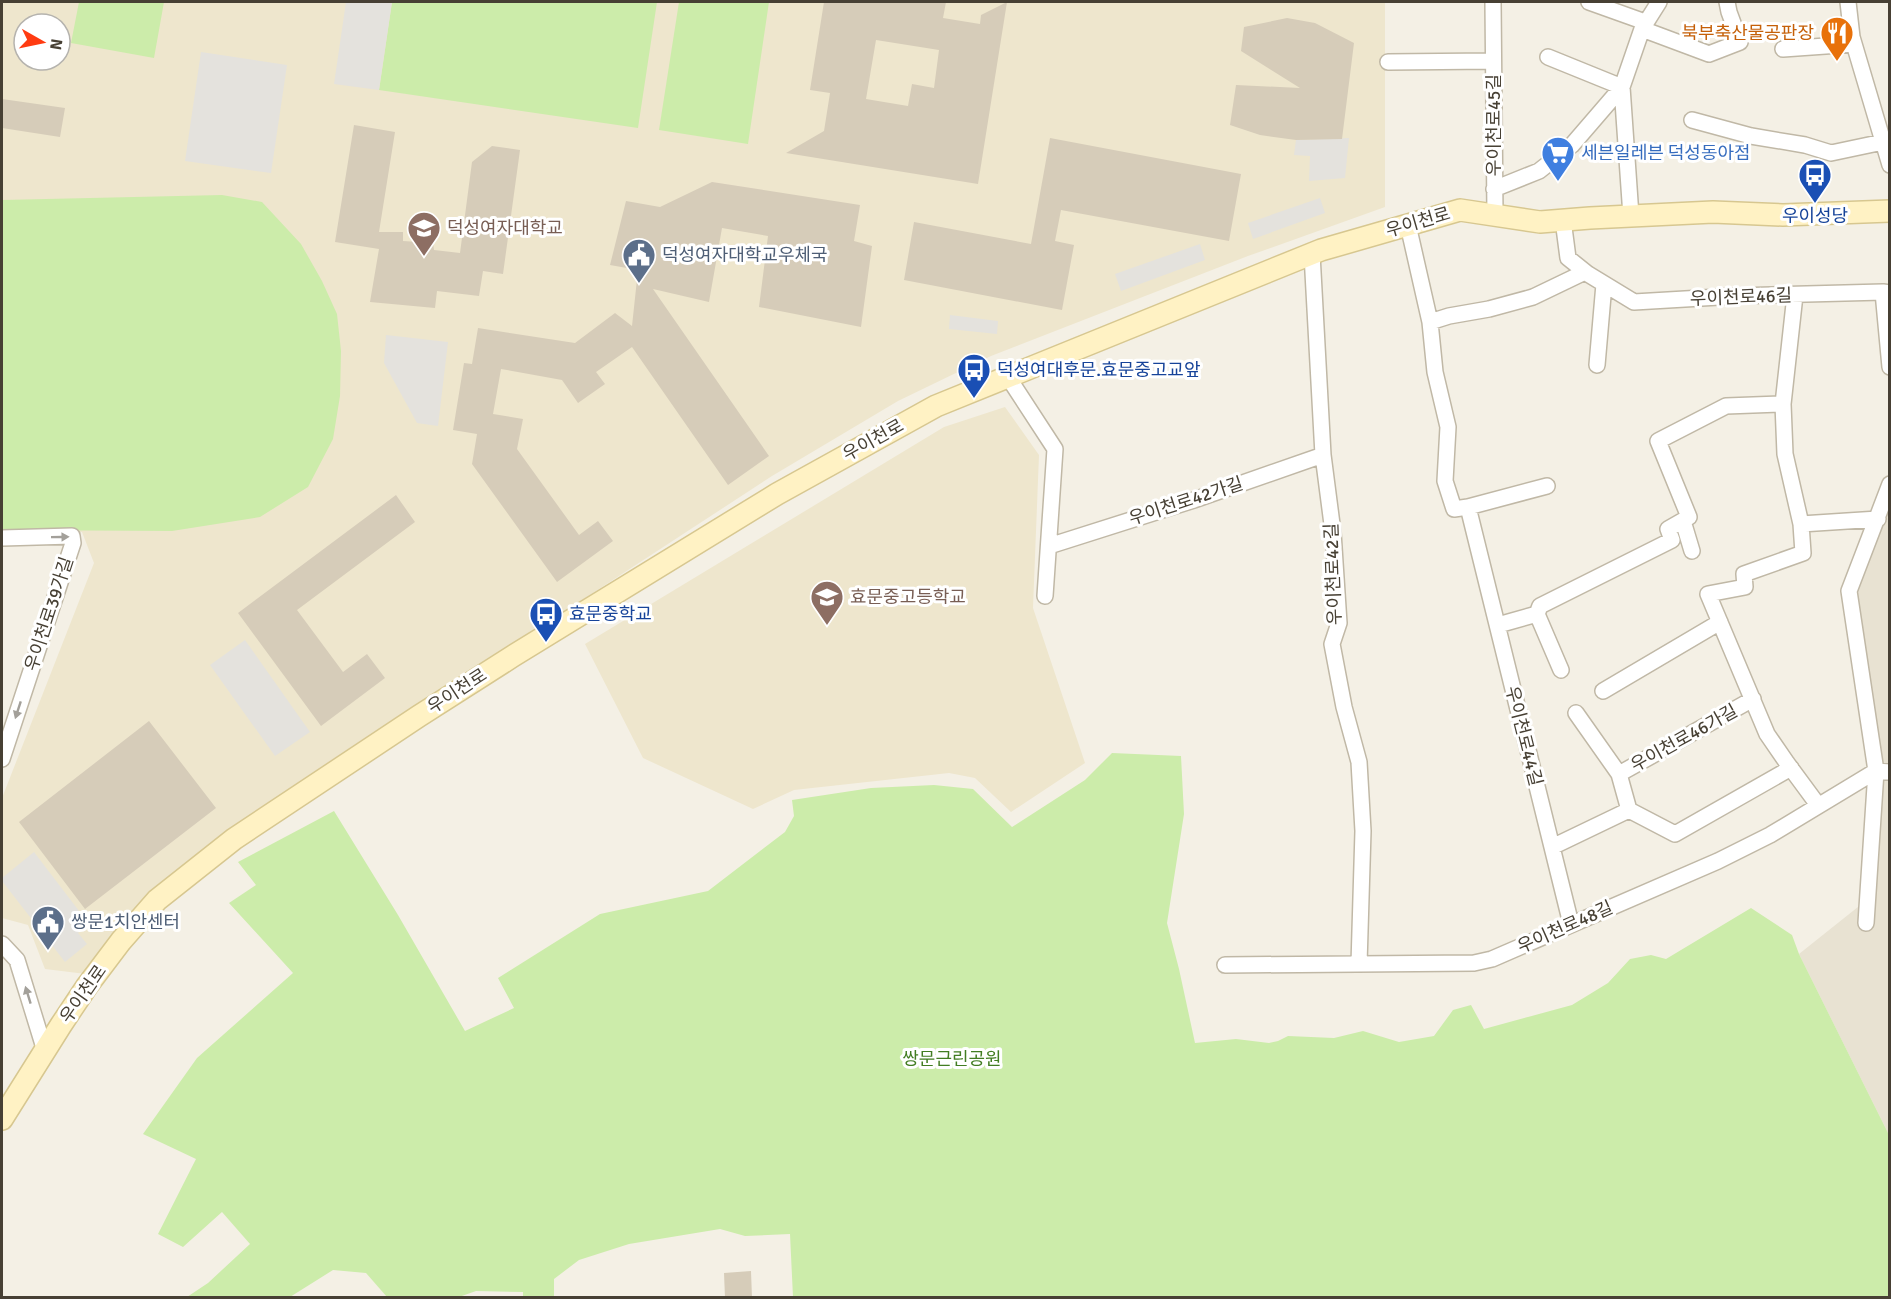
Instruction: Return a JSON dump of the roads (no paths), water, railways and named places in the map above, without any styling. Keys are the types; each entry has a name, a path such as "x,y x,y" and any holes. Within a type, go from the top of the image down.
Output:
{"street":[{"name":"우이천로45길","path":"1493,2 1495,215"},
{"path":"1589,2 1709,54 1740,42 1727,2"},
{"path":"1631,216 1622,87 1643,26 1659,2"},
{"path":"1848,2 1854,44 1890,165"},
{"path":"1783,49 1854,44"},
{"path":"1548,57 1622,87"},
{"name":"우이천로45길","path":"1388,62 1493,61"},
{"name":"우이천로45길","path":"1494,189 1539,171 1572,145 1622,87"},
{"path":"1692,120 1750,136 1831,153 1883,142"},
{"name":"우이천로","path":"2,1119 87,986 121,941 157,900 234,839 437,704 767,500 936,405 1312,254 1460,210 1540,222 1713,212 1783,215 1890,211"},
{"name":"우이천로46길","path":"1563,220 1568,258 1585,272 1634,302 1795,294 1886,293"},
{"path":"1408,225 1430,322 1435,372 1448,428 1445,481 1454,509 1547,486"},
{"name":"우이천로42길","path":"1312,254 1323,455 1333,532 1339,623 1332,644 1344,707 1359,762 1363,831 1359,964"},
{"path":"1430,322 1533,297 1585,272"},
{"path":"1597,365 1605,284"},
{"path":"1886,293 1890,367"},
{"name":"우이천로46가길","path":"1795,294 1782,404 1785,454 1801,524 1803,553 1744,574 1745,586 1708,594 1767,734 1818,806"},
{"path":"1008,377 1055,449 1045,596"},
{"path":"1561,670 1537,614 1540,606 1672,540 1668,529 1689,518 1658,441 1726,406 1782,404"},
{"name":"우이천로42가길","path":"1049,546 1194,500 1323,455"},
{"path":"1866,923 1883,772 1849,591 1890,484"},
{"name":"우이천로44길","path":"1468,507 1571,924"},
{"path":"1801,524 1878,519"},
{"path":"1683,521 1692,551"},
{"name":"우이천로39가길","path":"2,538 72,536 72,543 2,759"},
{"path":"1498,625 1537,614"},
{"path":"1603,691 1720,622"},
{"name":"우이천로46가길","path":"1629,810 1620,774 1753,699"},
{"path":"1576,713 1620,774"},
{"path":"1552,847 1629,810 1675,834 1791,768"},
{"name":"우이천로48길","path":"1225,965 1474,963 1492,959 1718,861 1770,835 1818,806 1883,772"},
{"path":"2,944 17,960 45,1051"}],"place":[{"name":"북부축산물공판장","path":"1837,62"},
{"name":"세븐일레븐 덕성동아점","path":"1558,182"},
{"name":"우이성당","path":"1815,204"},
{"name":"덕성여자대학교","path":"424,257"},
{"name":"덕성여자대학교우체국","path":"639,284"},
{"name":"덕성여대후문.효문중고교앞","path":"974,399"},
{"name":"효문중고등학교","path":"827,626"},
{"name":"효문중학교","path":"546,643"},
{"name":"쌍문1치안센터","path":"48,951"}],"park label":[{"name":"쌍문근린공원","path":"952,1059"}]}
